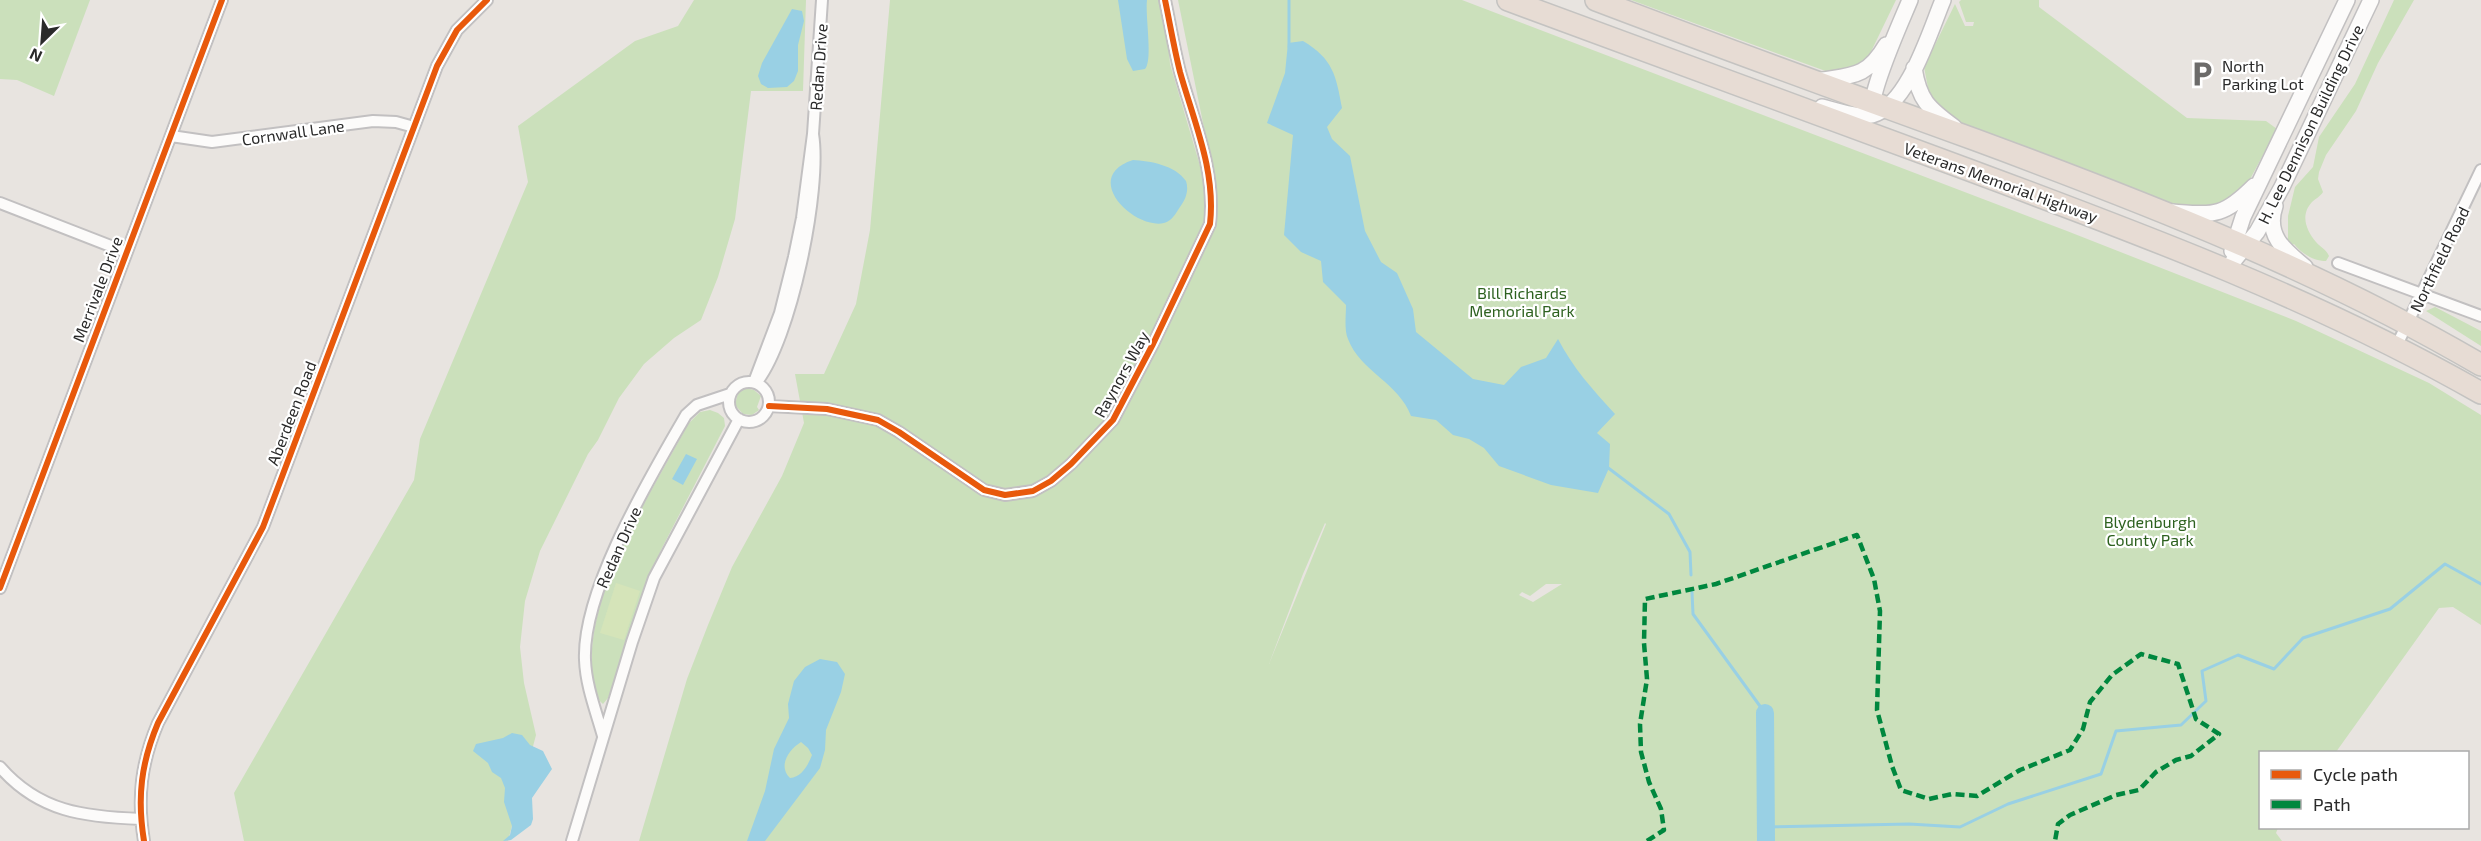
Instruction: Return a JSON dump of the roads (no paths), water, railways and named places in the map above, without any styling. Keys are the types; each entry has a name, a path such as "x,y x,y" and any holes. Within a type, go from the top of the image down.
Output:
{"highway":[{"name":"Veterans Memorial Highway","path":"1508,0 2148,237 2227,269 2396,347 2481,393"},
{"name":"Veterans Memorial Highway","path":"1596,0 1816,81 1877,108 1968,137 2165,211 2321,280 2481,365"}],"street":[{"name":"Merrivale Drive","path":"0,588 222,0"},
{"name":"Aberdeen Road","path":"144,841 141,819 142,772 147,748 262,527 437,66 457,30 487,0"},
{"name":"Redan Drive","path":"603,736 587,678 585,658 588,625 600,586 629,519 686,415 697,405 730,394 737,385 748,381 755,382 765,371 771,359 787,301 814,167 813,134 822,0"},
{"name":"Raynors Way","path":"769,406 827,410 878,420 976,486 999,495 1024,494 1043,487 1101,435 1113,420 1130,390 1210,224 1213,201 1210,180 1180,71 1165,0"},
{"path":"1816,81 1853,77 1866,71 1881,54 1911,0"},
{"path":"1769,96 1855,114 1877,108 1905,86 1943,0"},
{"name":"H. Lee Dennison Building Drive","path":"2227,269 2241,243 2262,178 2347,0"},
{"name":"H. Lee Dennison Building Drive","path":"2241,243 2257,232 2282,188 2371,0"},
{"path":"1883,138 1875,125 1877,108 1903,17"},
{"path":"1914,68 1918,90 1927,106 1968,137"},
{"name":"Cornwall Lane","path":"171,136 212,142 373,121 414,126"},
{"name":"Northfield Road","path":"2396,347 2481,170"},
{"path":"2165,211 2206,214 2223,211 2238,202 2262,178"},
{"path":"2282,188 2272,214 2274,234 2282,248 2321,280"},
{"path":"0,203 126,252"},
{"path":"2338,263 2481,316"},
{"path":"730,394 731,411 739,419 751,422 757,420 762,417 769,406 768,394 755,382"},
{"path":"572,841 654,578 739,419"},
{"path":"0,767 19,786 51,805 95,817 141,819"}],"water":[{"path":"1118,0 1147,0 1149,47 1145,69 1133,71 1127,59"},
{"path":"792,9 802,11 804,21 798,45 798,71 794,81 787,87 768,88 761,84 758,76 762,63"},
{"path":"1303,41 1321,54 1332,69 1342,108 1327,127 1332,139 1350,156 1365,231 1381,262 1397,273 1413,309 1416,332 1473,379 1504,385 1521,367 1546,358 1558,339 1577,369 1615,414 1597,433 1610,444 1609,468 1598,493 1551,485 1499,466 1484,448 1469,439 1453,435 1436,420 1411,416 1398,395 1361,360 1354,350 1346,331 1346,305 1323,282 1321,261 1301,252 1284,235 1293,135 1267,123 1285,73 1288,43"},
{"path":"1133,160 1169,168 1186,181 1187,191 1184,201 1167,222 1152,223 1139,218 1127,211 1117,200 1112,189 1111,178 1118,168"},
{"path":"686,454 697,459 683,485 672,479"},
{"path":"820,659 837,662 845,674 841,692 826,730 825,750 820,768 765,841 747,841 765,791 774,749 789,718 788,704 794,681 805,667","holes":["801,742 812,755 806,766 801,773 790,778 786,773 786,758"]},
{"path":"512,733 522,735 530,745 543,751 552,769 532,798 531,825 511,840 503,841 510,835 512,826 504,802 505,788 501,778 492,772 488,763 473,751 476,744 503,738"}],"waterway":[{"path":"1289,0 1289,47"},
{"path":"1607,467 1669,514 1690,552 1691,575"},
{"path":"1765,827 1909,824 1960,827 2008,804 2101,774 2116,731 2181,725 2206,701 2202,671 2238,655 2274,669 2303,638 2390,609 2445,564 2481,584"},
{"path":"1692,592 1693,614 1765,713"},
{"path":"1765,713 1766,841"}],"place":[{"name":"North Parking Lot","path":"2202,74"}],"park label":[{"name":"Bill Richards Memorial Park","path":"1522,301"},
{"name":"Blydenburgh County Park","path":"2150,530"}]}
